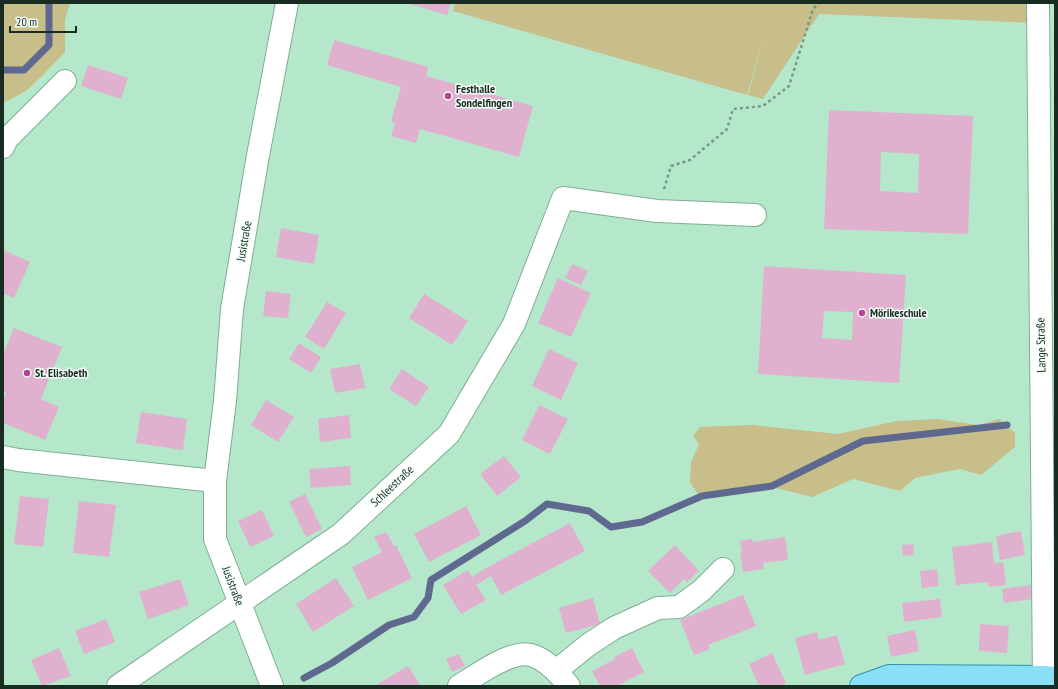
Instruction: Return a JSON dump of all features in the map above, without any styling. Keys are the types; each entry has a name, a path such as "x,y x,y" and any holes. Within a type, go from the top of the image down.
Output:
{"main road":[{"path":"861,686 889,676 1048,680"}],"street":[{"name":"Jusistraße","path":"272,686 215,539 215,481 225,401 232,309 257,161 287,3"},
{"name":"Lange Straße","path":"1038,3 1048,680"},
{"path":"3,147 7,139 64,81"},
{"name":"Schleestraße","path":"118,686 341,534 449,434 514,324 563,198 657,211"},
{"path":"657,211 755,215"},
{"path":"3,457 18,460 215,481"},
{"path":"459,686 507,658 521,654 533,655 544,661 563,678 588,645 614,628 658,608 679,607 701,591 723,569"}],"path":[{"path":"657,211 671,166 690,160 727,129 733,109 763,106 789,86 813,9 819,3"}],"shaded area":[{"path":"3,3 70,3 65,20 65,52 26,91 5,102 3,102"},
{"path":"455,3 1036,3 1036,23 819,14 763,99 748,95 765,33 747,95 453,11"},
{"path":"937,419 979,425 999,419 1015,433 1015,447 981,475 960,469 944,472 915,478 900,491 853,479 812,497 776,488 700,498 690,482 691,462 699,444 693,436 700,427 752,425 838,434 897,421"}],"building":[{"path":"407,3 451,3 447,15"},
{"name":"Festhalle Sondelfingen","path":"334,40 428,67 426,76 533,106 519,157 420,129 416,143 391,136 395,123 391,121 401,87 327,65"},
{"path":"88,65 128,78 121,99 81,86"},
{"path":"829,110 973,116 968,234 824,229","holes":["881,152 919,154 918,193 880,191"]},
{"path":"281,228 319,235 314,264 276,257"},
{"path":"3,250 30,262 14,298 3,293"},
{"path":"572,264 588,271 581,285 565,278"},
{"path":"764,266 906,275 899,383 758,374","holes":["824,311 853,312 852,340 822,338"]},
{"path":"558,278 591,293 571,337 538,323"},
{"path":"266,291 291,294 288,318 263,316"},
{"path":"424,294 468,321 452,345 409,318"},
{"path":"327,302 346,313 324,349 305,337"},
{"name":"St. Elisabeth","path":"14,328 62,347 41,399 59,407 45,440 3,423 3,401 6,393 3,391 3,355"},
{"path":"299,343 321,357 311,373 289,359"},
{"path":"549,349 578,363 561,400 532,386"},
{"path":"360,364 365,388 335,393 330,369"},
{"path":"402,369 429,387 416,406 389,389"},
{"path":"266,400 294,417 278,442 251,425"},
{"path":"539,405 568,419 550,454 522,440"},
{"path":"141,412 187,419 183,450 136,443"},
{"path":"349,415 351,438 320,442 318,419"},
{"path":"504,456 521,477 497,496 480,474"},
{"path":"350,466 351,485 311,488 309,469"},
{"path":"305,494 322,529 306,537 289,502"},
{"path":"20,496 49,499 43,547 14,544"},
{"path":"79,501 116,505 109,557 73,553"},
{"path":"466,506 481,535 429,562 414,534"},
{"path":"262,510 274,536 250,547 238,521"},
{"path":"570,523 585,551 501,595 491,576 476,585 486,600 461,614 443,585 468,570 472,577"},
{"path":"1021,531 1025,555 1000,560 996,536"},
{"path":"386,532 394,546 396,545 412,578 368,600 352,567 382,552 374,537"},
{"path":"785,537 788,560 763,563 764,569 743,572 740,541 752,539 753,542"},
{"path":"992,542 994,563 1003,562 1006,585 989,587 988,582 956,585 952,547"},
{"path":"913,544 914,555 903,556 902,545"},
{"path":"675,545 699,571 687,582 684,579 670,593 648,571"},
{"path":"937,569 939,586 922,588 920,571"},
{"path":"336,578 354,606 313,632 296,604"},
{"path":"180,579 189,605 148,619 139,592"},
{"path":"1030,585 1033,599 1004,603 1002,589"},
{"path":"743,595 756,626 708,645 710,649 694,655 680,620"},
{"path":"593,598 600,624 566,633 559,608"},
{"path":"940,599 942,617 904,622 902,603"},
{"path":"106,619 115,642 84,654 75,631"},
{"path":"980,624 1009,626 1007,653 979,651"},
{"path":"915,630 919,651 891,657 887,636"},
{"path":"817,632 819,640 837,635 845,664 805,675 795,638"},
{"path":"59,648 71,676 42,686 31,660"},
{"path":"632,648 644,672 617,686 600,686 592,671"},
{"path":"772,653 786,683 780,686 759,686 749,664"},
{"path":"459,654 465,666 452,672 446,659"},
{"path":"408,666 421,686 376,686 376,685"}],"waterway":[{"path":"3,70 24,70 49,45 49,3"},
{"path":"304,678 332,663 389,625 414,617 428,598 431,580 525,521 547,504 589,511 611,527 642,522 702,496 772,486 863,441 1007,425"}],"place":[{"name":"Festhalle Sondelfingen","path":"448,96"},
{"name":"Mörikeschule","path":"862,313"},
{"name":"St. Elisabeth","path":"27,373"}]}
